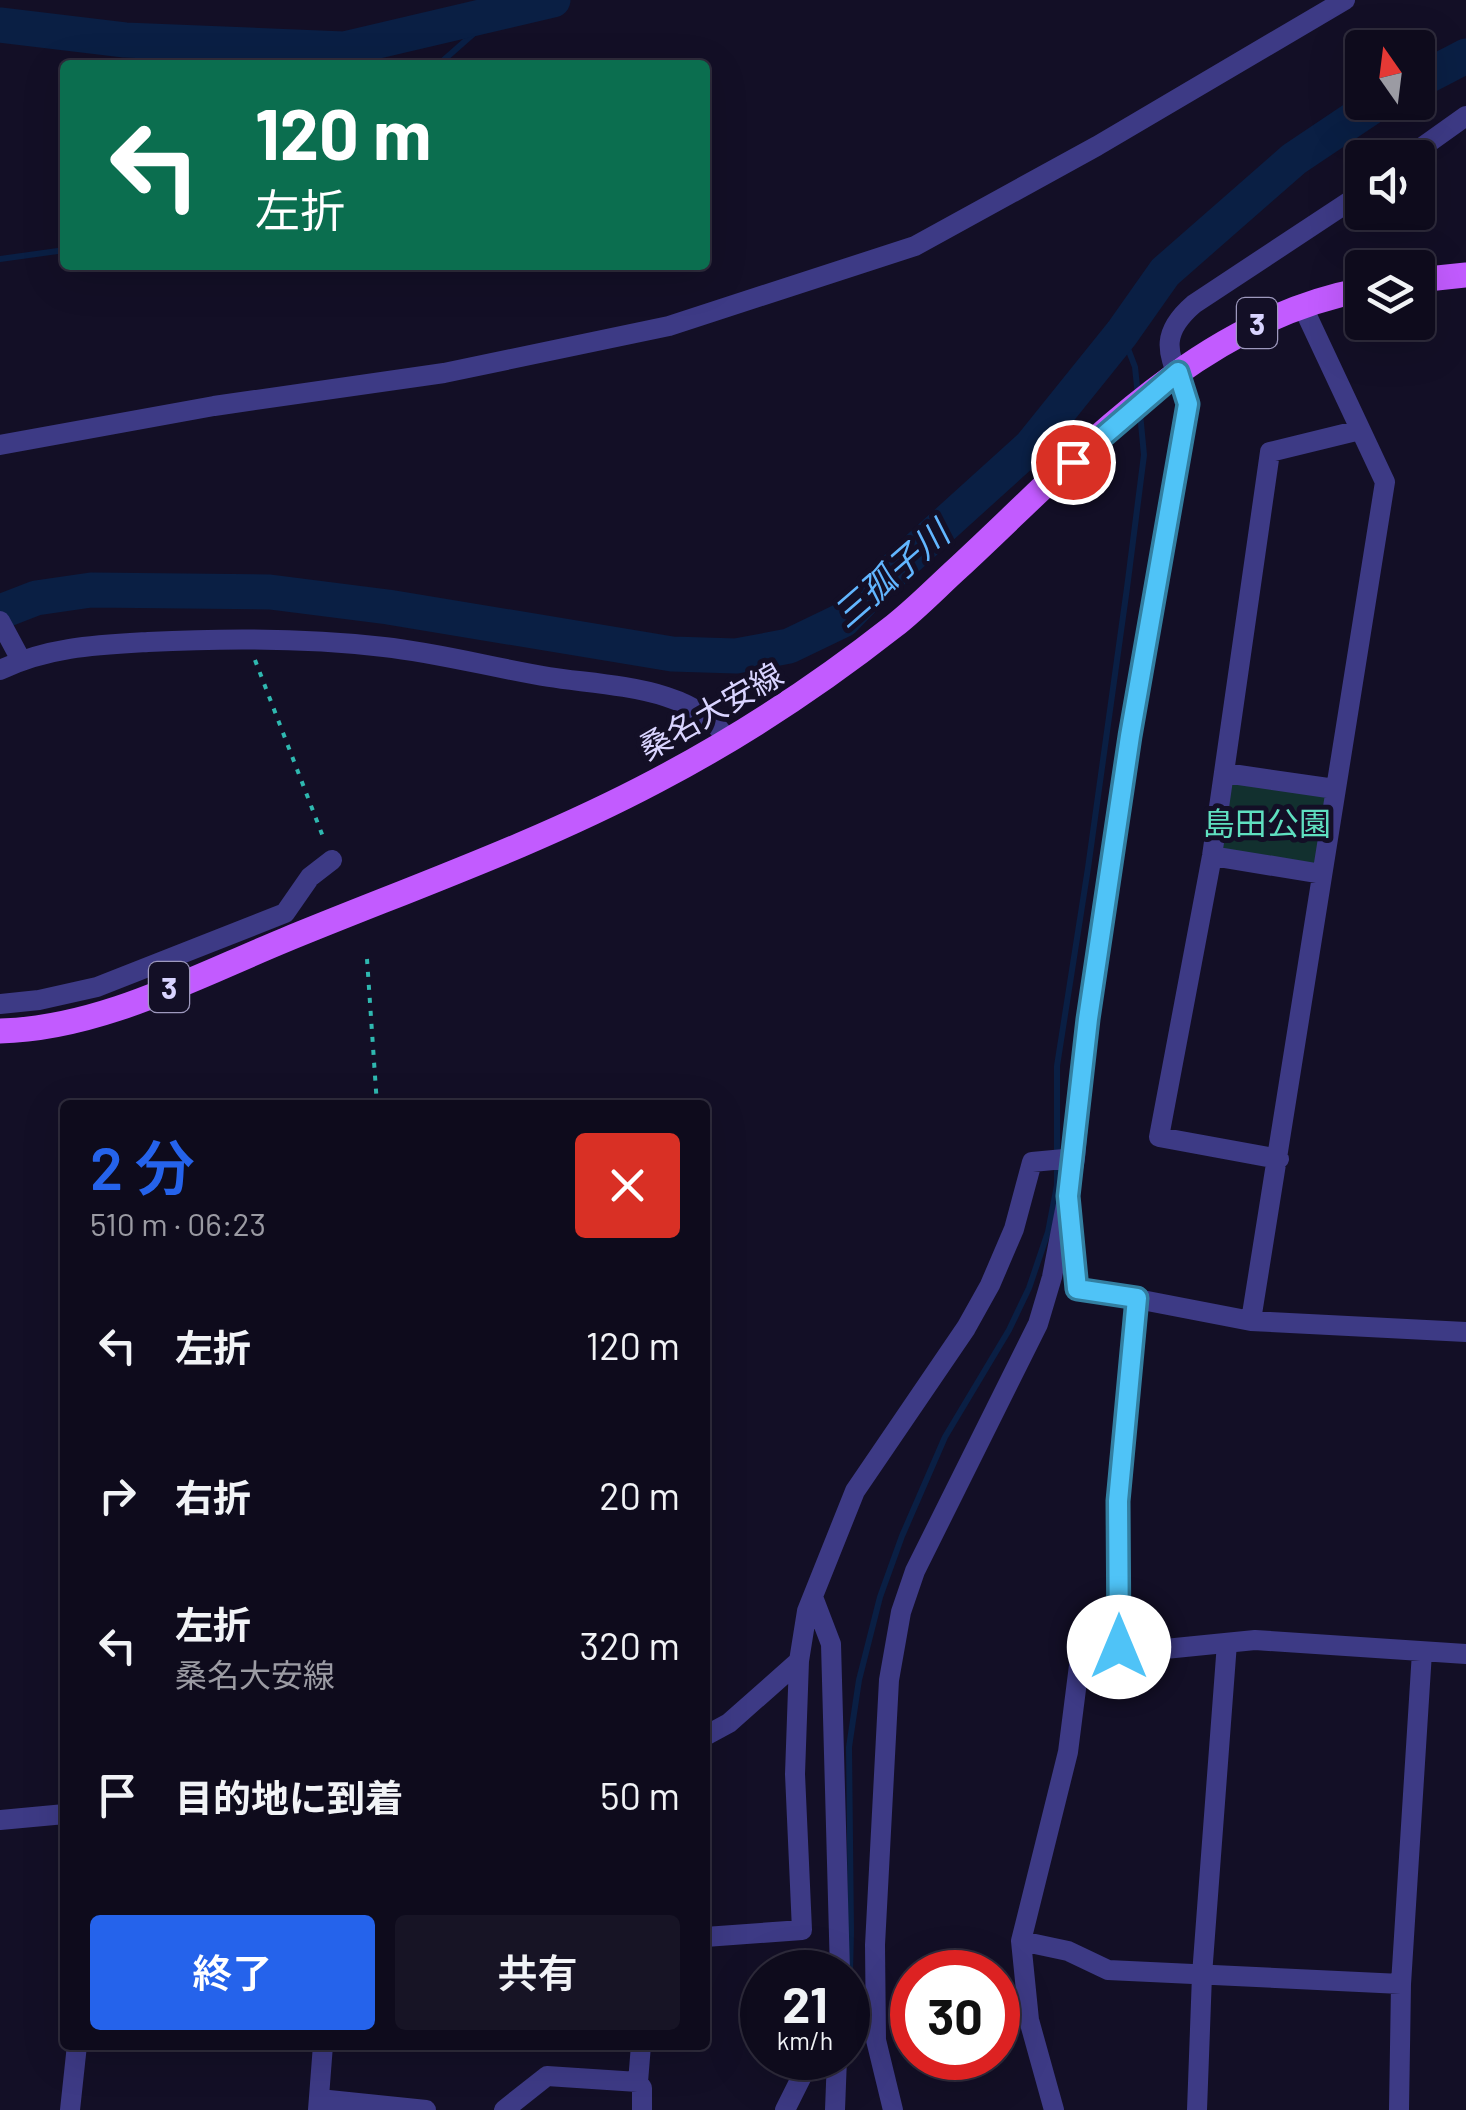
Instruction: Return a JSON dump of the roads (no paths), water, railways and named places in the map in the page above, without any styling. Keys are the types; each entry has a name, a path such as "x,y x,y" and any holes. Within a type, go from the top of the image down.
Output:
{"main road":[{"path":"1435,279 1466,276"},
{"name":"桑名大安線","path":"0,1030 63,1024 136,1001 510,848 652,783 728,742 807,692 898,623 1171,378 1258,322 1345,294"}],"street":[{"path":"0,445 214,406 444,373 669,326 915,246 1097,146 1345,0"},
{"path":"1432,140 1466,116"},
{"path":"1345,204 1194,304 1177,318 1168,338 1171,378 1188,404 1130,736 1070,1158 1068,1196 1077,1289 1251,1321 1466,1332"},
{"path":"1252,1314 1386,482 1302,305"},
{"path":"1279,1159 1160,1137 1212,856 1270,452 1360,430"},
{"path":"0,621 18,655"},
{"path":"0,670 18,655 67,647 195,640 388,647 629,688 693,705 720,726 728,742"},
{"path":"1225,773 1335,789"},
{"path":"1212,856 1322,874"},
{"path":"0,1004 40,1000 97,986 285,912 310,877 332,860"},
{"path":"710,1936 802,1930 795,1774 798,1661 813,1597 855,1491 966,1328 990,1286 1014,1229 1032,1162 1070,1158"},
{"path":"893,2110 876,2040 875,1945 885,1790 884,1743 889,1680 901,1612 914,1570 1038,1324 1068,1196"},
{"path":"1119,1647 1118,1501 1137,1298"},
{"path":"813,1597 831,1644 840,1950"},
{"path":"1054,2110 1029,2020 1021,1941 1068,1752 1082,1642 1155,1650 1256,1640 1466,1654"},
{"path":"1196,2110 1202,1974 1227,1643"},
{"path":"1399,2110 1401,1984 1422,1652"},
{"path":"710,1733 729,1723 798,1661"},
{"path":"0,1820 60,1814"},
{"path":"828,1950 838,1848"},
{"path":"1021,1941 1068,1950 1108,1970 1401,1984"},
{"path":"70,2110 77,2050"},
{"path":"323,2050 319,2105 426,2110"},
{"path":"641,2050 638,2082 642,2088 642,2110"},
{"path":"504,2110 547,2076 638,2082"},
{"path":"785,2110 799,2080"},
{"path":"835,2110 836,2080"}],"waterway":[{"path":"0,25 125,40 344,49 553,0"},
{"path":"444,60 497,13"},
{"name":"三孤子川","path":"1435,72 1466,56"},
{"name":"三孤子川","path":"0,612 36,598 91,590 270,592 388,607 672,654 736,656 789,646 843,620 1031,446 1122,333 1165,272 1294,159 1352,120"},
{"path":"0,259 60,251"},
{"path":"1122,333 1135,367 1138,396"},
{"path":"851,1950 849,1747 859,1680 880,1597 945,1437 1009,1330 1029,1288 1048,1232 1057,1185 1057,1066 1144,455 1140,413"}],"park label":[{"name":"島田公園","path":"1267,822"}]}
